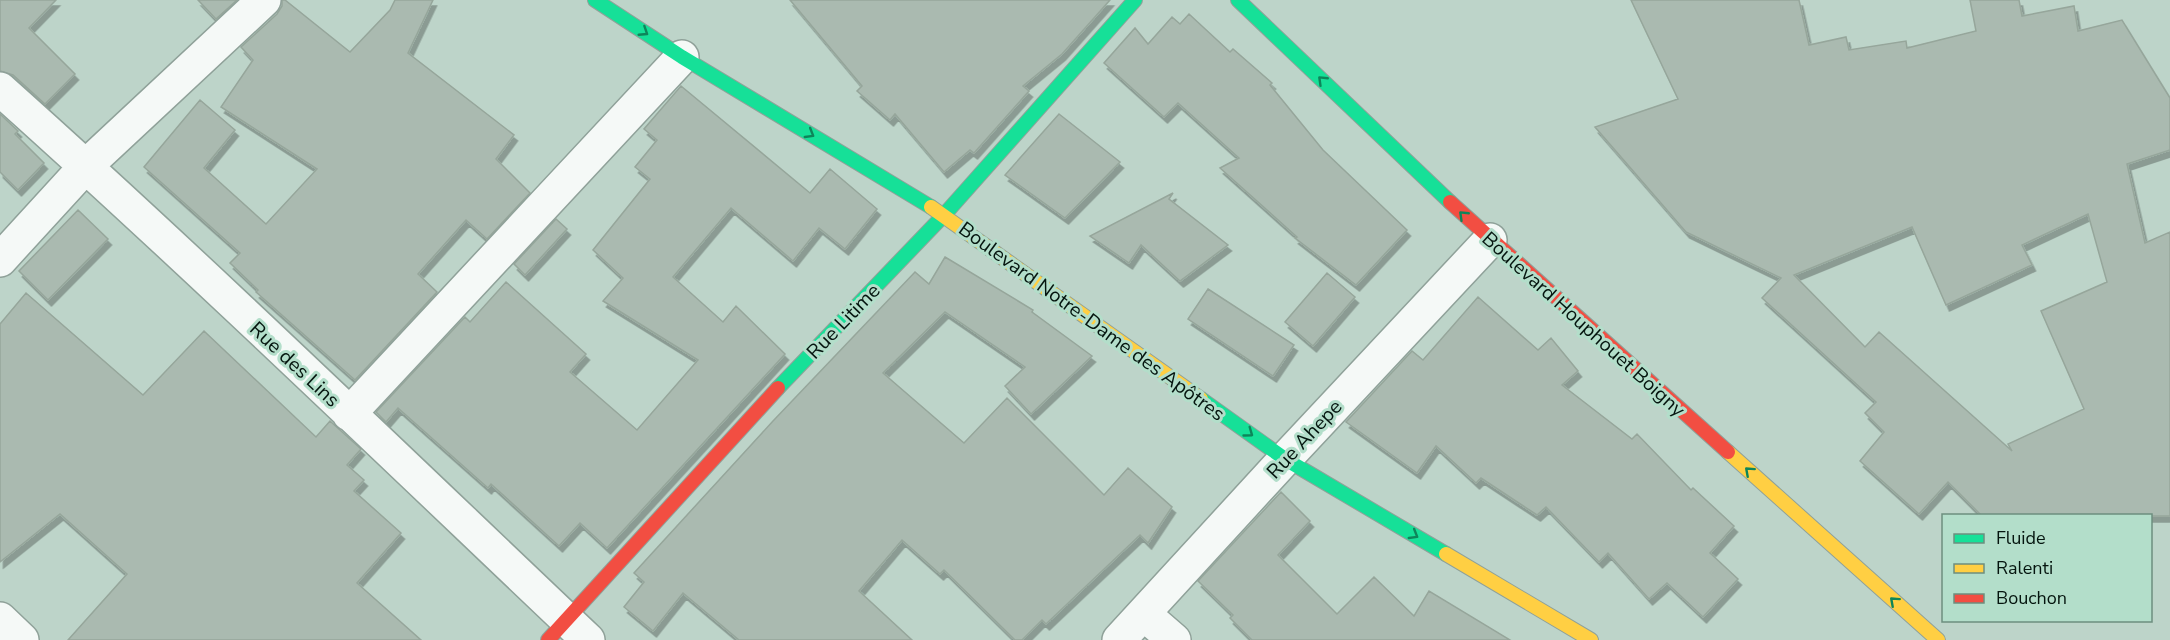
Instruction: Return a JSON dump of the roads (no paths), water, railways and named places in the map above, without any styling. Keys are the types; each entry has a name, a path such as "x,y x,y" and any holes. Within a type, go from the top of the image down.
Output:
{"street":[{"path":"0,260 86,166 264,0"},
{"name":"Boulevard Notre-Dame des Apôtres","path":"595,0 682,57 944,215 1285,459 1591,640"},
{"name":"Rue Litime","path":"568,633 759,408 944,215 1135,0"},
{"name":"Boulevard Houphouet Boigny","path":"1238,0 1490,240 1938,640"},
{"path":"349,414 682,57"},
{"name":"Rue des Lins","path":"0,89 86,166 466,521 568,633"},
{"name":"Rue Ahepe","path":"1119,640 1490,240"},
{"path":"1144,614 1174,640"},
{"path":"0,619 22,640"}]}
